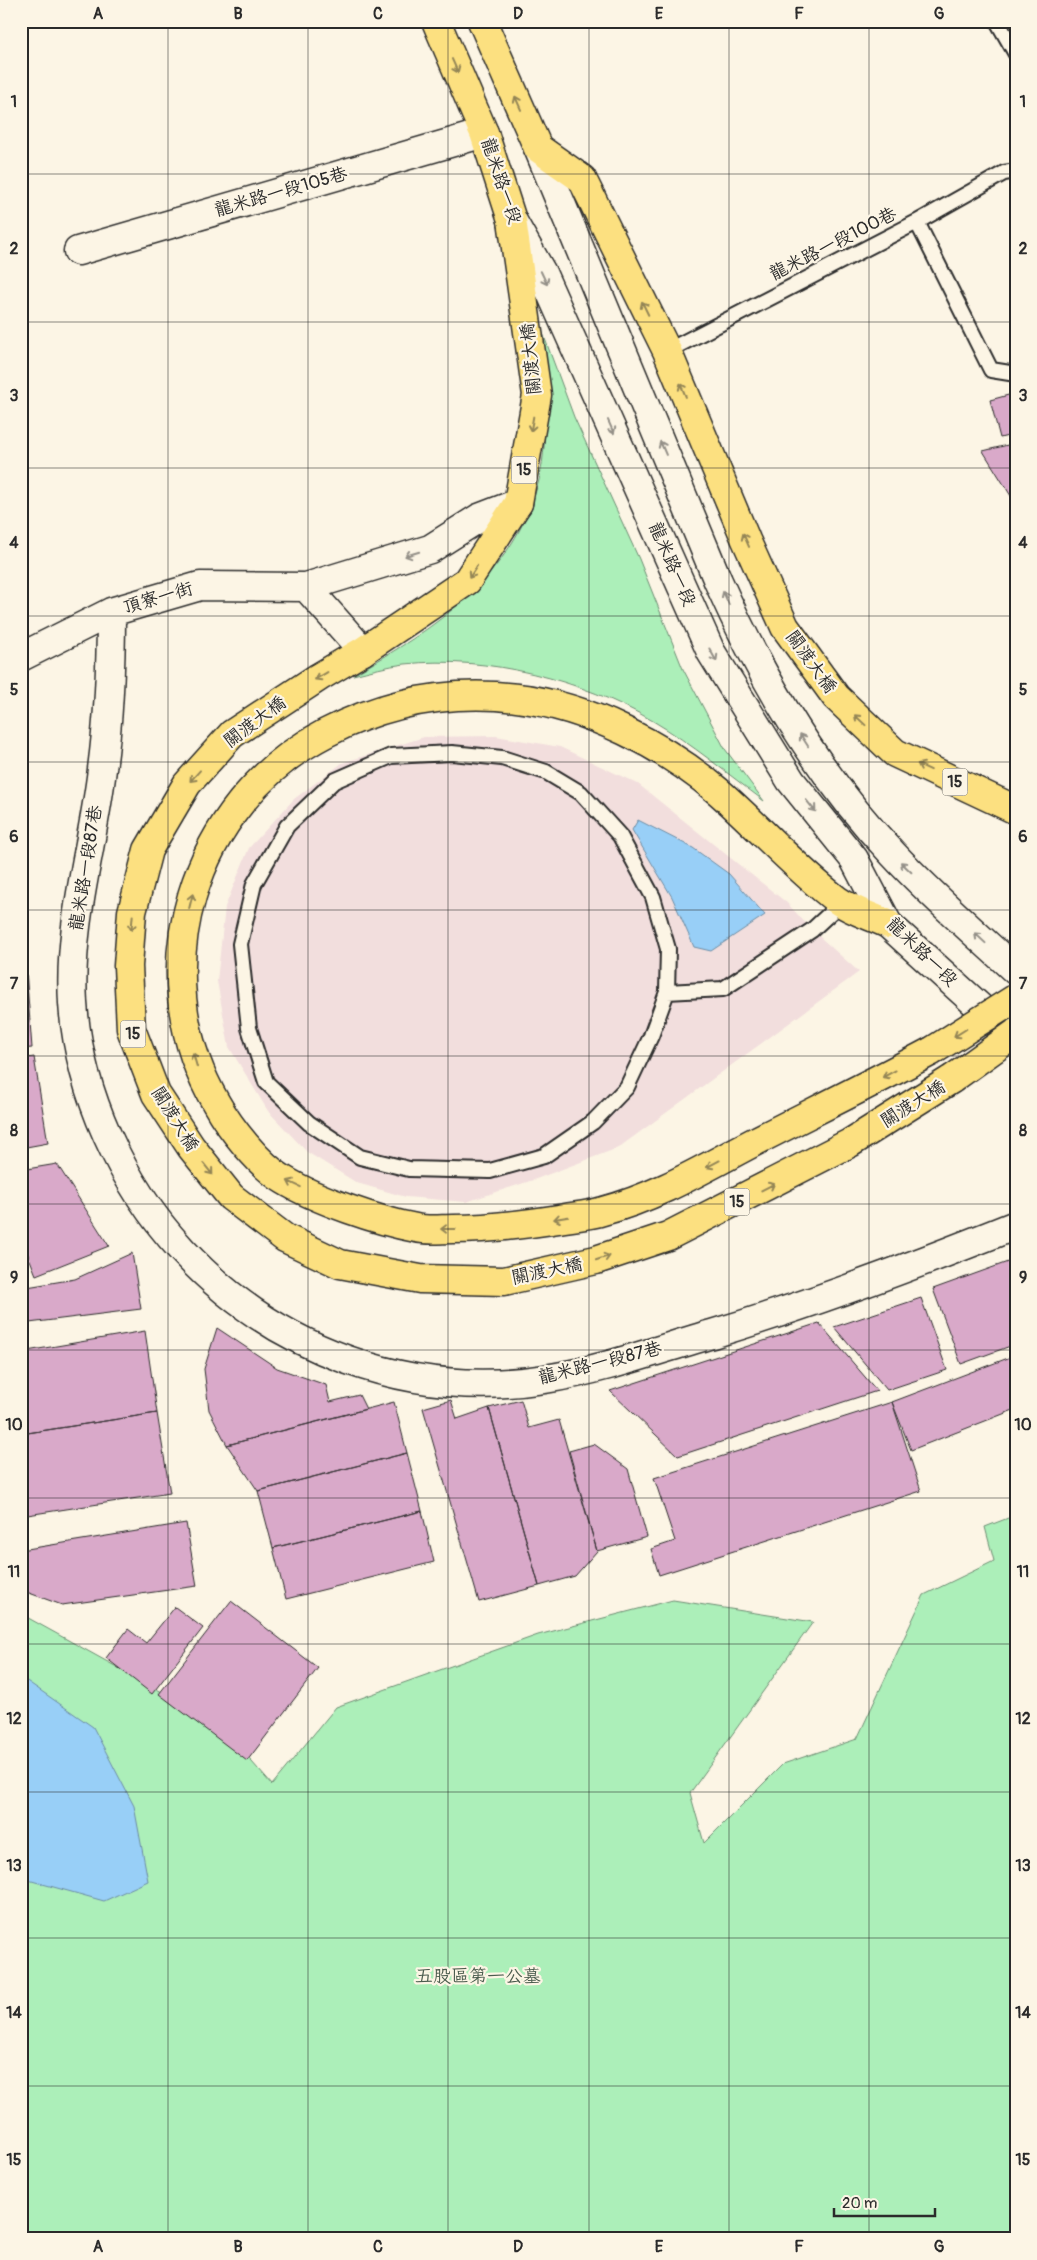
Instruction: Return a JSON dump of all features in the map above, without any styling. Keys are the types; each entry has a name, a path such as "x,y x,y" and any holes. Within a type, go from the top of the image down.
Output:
{"main road":[{"name":"龍米路一段","path":"436,21 484,133 512,220"},
{"name":"龍米路一段","path":"482,21 538,148"},
{"name":"關渡大橋","path":"538,148 582,179 667,351 746,540 786,627 836,697 895,753 1016,810"},
{"name":"關渡大橋","path":"512,220 537,395 518,503 467,581 363,651 319,677 232,734 187,784 148,850 132,912 128,966 132,1029 156,1094 191,1147 231,1197 285,1238 340,1264 420,1279 504,1280 596,1260 668,1236 850,1143 952,1079 1016,1033"},
{"path":"888,924 841,903 715,789 646,742 602,721 555,704 516,698 427,698 389,707 347,722 300,746 244,796 209,849 191,898 179,962 182,1012 199,1074 232,1130 281,1179 348,1209 420,1229 497,1229 603,1211 676,1184 932,1051 1016,998"}],"street":[{"name":"龍米路一段105巷","path":"78,251 484,133"},
{"name":"龍米路一段","path":"538,148 718,581 742,635 782,706 827,775 892,853 1016,972"},
{"name":"龍米路一段","path":"512,220 542,273 711,652 791,781 854,860 888,924 1016,1040"},
{"name":"頂寮一街","path":"21,657 111,612 200,586 306,587 430,549 479,518 518,503"},
{"path":"306,587 363,651"},
{"name":"龍米路一段87巷","path":"111,612 111,656 102,770 76,914 73,1002 82,1062 100,1118 122,1165 161,1227 196,1266 234,1300 288,1334 343,1359 394,1375 456,1383 502,1383 546,1379 603,1366 747,1323 924,1261 1016,1225"}],"lane":[{"path":"997,21 1016,54"},
{"name":"龍米路一段100巷","path":"667,351 916,222 1004,172 1016,171"},
{"path":"916,222 991,370 1016,374"},
{"path":"452,753 502,758 546,772 581,793 620,836 653,897 668,949 667,992 651,1036 627,1087 593,1122 544,1156 490,1172 409,1169 360,1157 308,1123 266,1082 249,1028 240,944 254,884 286,826 334,781 391,756 452,753"},
{"path":"667,992 723,989 812,930 841,903"}],"shaded area":[{"path":"496,736 560,747 638,784 787,903 812,930 859,972 618,1148 536,1179 466,1202 406,1197 357,1183 307,1152 268,1111 229,1047 217,981 225,907 249,848 294,799 342,763 424,737"}],"green space":[{"path":"541,328 574,417 639,559 683,669 725,749 764,801 696,749 653,721 626,706 565,683 501,667 468,663 436,662 405,664 353,675 413,639 441,619 467,597 491,572 511,545 527,514 539,480 542,462 545,405"},
{"name":"五股區第一公墓","path":"1016,1515 1016,2239 21,2239 21,1614 218,1723 272,1785 336,1707 538,1635 673,1600 813,1622 690,1793 704,1843 783,1764 857,1739 924,1595 994,1561 985,1527"}],"water":[{"path":"638,820 693,848 729,874 765,915 711,951 694,947 672,897 632,830"},
{"path":"21,1677 93,1727 134,1806 148,1881 104,1901 21,1878"}],"building":[{"path":"1016,393 1016,434 1000,438 990,400"},
{"path":"1016,443 1016,504 983,451"},
{"path":"21,904 32,1048 21,1049"},
{"path":"34,1057 48,1143 21,1148 21,1059"},
{"path":"57,1164 109,1246 36,1275 21,1237 21,1170"},
{"path":"132,1253 141,1309 21,1324 21,1288 75,1279"},
{"path":"1016,1259 1016,1344 961,1364 933,1289"},
{"path":"921,1298 947,1370 887,1390 834,1327"},
{"path":"819,1323 877,1391 678,1456 610,1391"},
{"path":"217,1328 277,1368 326,1385 330,1402 359,1395 366,1409 227,1445 209,1410 204,1369"},
{"path":"145,1331 157,1413 21,1434 21,1352"},
{"path":"1016,1355 1016,1409 911,1450 892,1402"},
{"path":"451,1400 457,1419 489,1408 539,1586 479,1602 423,1408"},
{"path":"521,1400 529,1428 559,1420 597,1551 575,1576 539,1586 489,1408"},
{"path":"394,1402 407,1453 258,1491 227,1445"},
{"path":"892,1402 921,1491 659,1575 651,1549 675,1541 654,1478"},
{"path":"157,1413 170,1493 21,1516 21,1434"},
{"path":"594,1444 628,1469 647,1537 597,1551 569,1451"},
{"path":"407,1453 422,1511 273,1548 258,1491"},
{"path":"422,1511 434,1562 286,1599 273,1548"},
{"path":"186,1523 197,1586 62,1605 21,1590 21,1550"},
{"path":"231,1601 318,1668 247,1761 159,1694"},
{"path":"175,1607 203,1628 152,1694 106,1658 128,1629 146,1643"}]}
